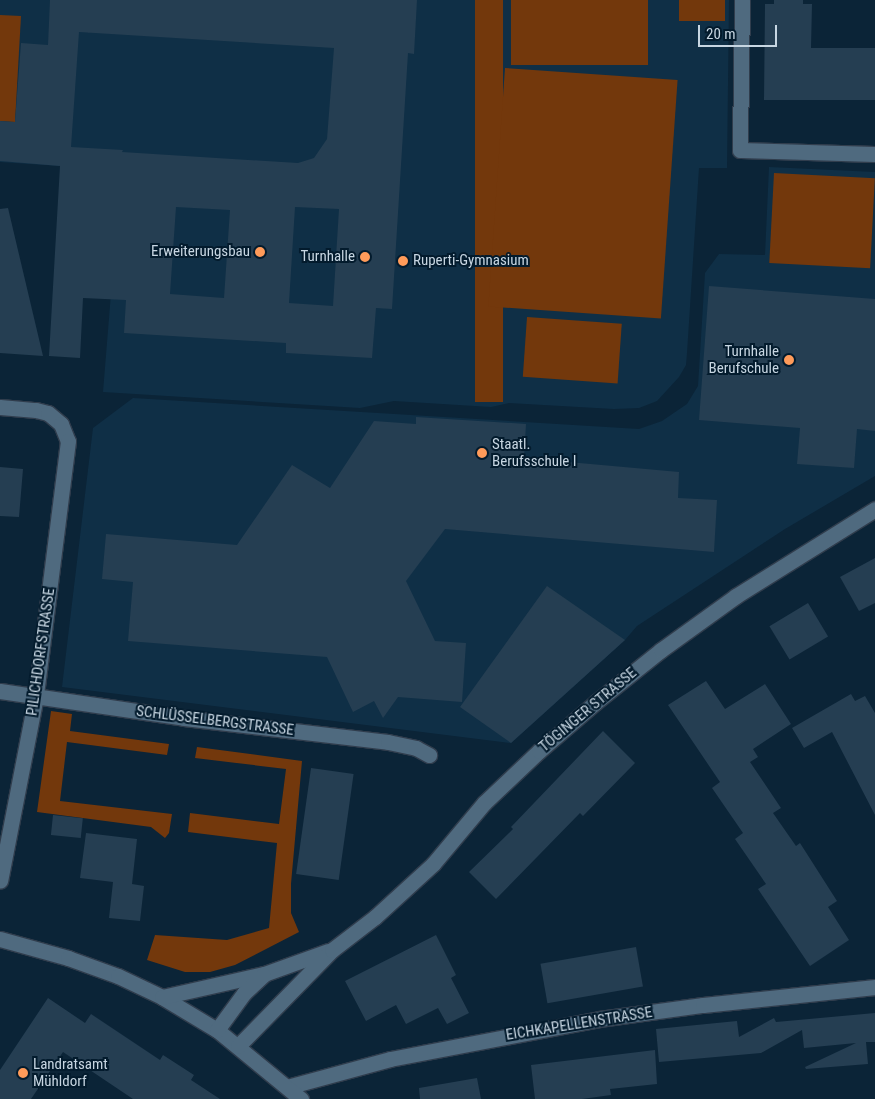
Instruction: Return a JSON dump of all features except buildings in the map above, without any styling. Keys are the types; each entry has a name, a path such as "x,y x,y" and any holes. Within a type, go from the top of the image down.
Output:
{"street":[{"path":"742,0 740,150 875,154"},
{"name":"PILICHDORFSTRASSE","path":"0,407 48,413 61,424 68,442 36,696 0,881"},
{"name":"TÖGINGER STRASSE","path":"238,1046 332,950 375,916 433,864 484,803 538,751 596,702 661,650 736,596 875,510"},
{"name":"SCHLÜSSELBERGSTRASSE","path":"0,691 184,718 388,742 416,748 429,755"},
{"path":"0,939 68,958 118,976 162,997 218,1030 301,1099"},
{"name":"TÖGINGER STRASSE","path":"162,997 264,974 332,950"},
{"name":"TÖGINGER STRASSE","path":"218,1030 244,993 264,974"},
{"name":"EICHKAPELLENSTRASSE","path":"287,1087 400,1057 599,1019 704,1005 875,987"}],"shaded area":[{"name":"Ruperti-Gymnasium","path":"0,0 729,0 727,168 699,168 686,365 679,377 657,401 639,408 614,409 509,403 491,407 394,401 360,408 103,392 121,170 0,162"},
{"path":"475,0 503,0 503,402 475,402"},
{"path":"511,0 648,0 648,65 511,65"},
{"path":"679,0 725,0 725,21 679,21"},
{"path":"0,15 21,16 15,122 0,121"},
{"path":"505,68 678,80 661,318 488,306"},
{"name":"Staatl. Berufsschule I","path":"769,167 875,172 875,476 785,529 637,626 625,640 511,743 62,687 93,428 133,398 639,429 662,421 687,404 698,386 705,273 719,254 765,255"},
{"path":"774,173 875,178 870,268 769,263"},
{"path":"527,317 622,324 618,383 523,377"},
{"path":"51,711 72,714 70,731 169,744 167,755 67,742 60,801 172,814 169,833 165,838 151,827 37,812"},
{"path":"197,747 302,761 291,884 291,913 299,932 235,965 210,972 185,972 147,960 155,935 227,940 269,928 277,843 188,832 190,813 279,824 286,769 195,758"}],"place":[{"name":"Erweiterungsbau","path":"260,252"},
{"name":"Turnhalle","path":"365,257"},
{"name":"Ruperti-Gymnasium","path":"403,261"},
{"name":"Turnhalle Berufschule","path":"789,360"},
{"name":"Staatl. Berufsschule I","path":"482,453"},
{"name":"Landratsamt Mühldorf","path":"23,1073"}]}
